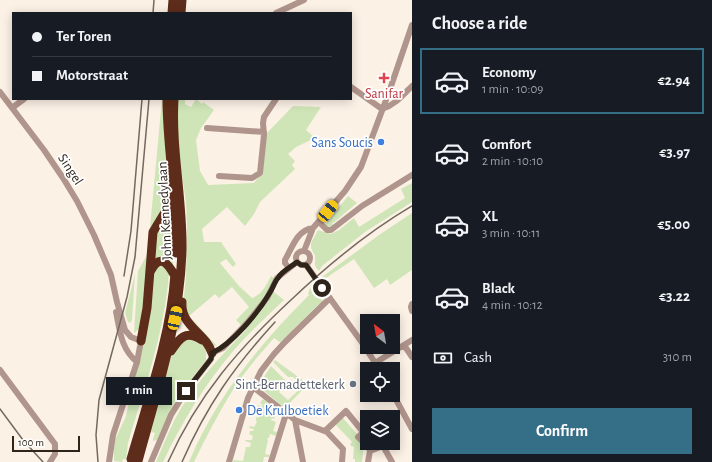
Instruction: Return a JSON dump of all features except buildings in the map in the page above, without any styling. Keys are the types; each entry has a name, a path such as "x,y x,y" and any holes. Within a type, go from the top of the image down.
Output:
{"highway":[{"path":"172,12 173,0"},
{"path":"181,12 182,0"},
{"name":"John Kennedylaan","path":"167,100 168,141 176,248 175,276 170,315 134,460 167,355 180,288 182,228 174,143 174,100"},
{"path":"141,341 147,308 153,232 173,199"},
{"path":"150,272 156,263 162,261 167,263 175,276"},
{"path":"180,288 185,319 210,348 212,353"},
{"path":"167,355 178,340 182,338 193,336 205,342"}],"street":[{"path":"278,12 304,0"},
{"path":"297,262 297,254 304,251 313,228 345,191 361,167 412,25"},
{"path":"352,88 382,109 390,107 412,86"},
{"name":"Singel","path":"0,92 44,150 74,196 94,235 111,275 125,330 132,337 141,341"},
{"path":"12,108 23,100"},
{"path":"219,176 252,178 260,172 262,167 264,117 275,100"},
{"path":"206,128 264,132"},
{"path":"319,222 327,230 331,230 362,206 412,175"},
{"path":"289,268 285,263 285,260 299,236 307,229 313,228"},
{"path":"304,251 308,253 310,257 309,262 306,265"},
{"path":"151,462 171,415 186,391 211,359 212,353 222,348 247,323 267,298 278,278 297,262"},
{"path":"297,262 301,265 306,265 374,362"},
{"name":"Singel","path":"108,269 122,341 127,352 137,362"},
{"path":"229,462 248,398 261,371 274,354 330,298"},
{"path":"412,304 412,311"},
{"path":"382,362 412,340"},
{"path":"109,462 113,435 137,362 141,341"},
{"path":"404,345 412,357"},
{"path":"0,370 55,444 56,449 51,460"},
{"path":"253,387 294,420 325,431 343,449 342,462"},
{"path":"397,402 412,429"},
{"path":"325,431 346,411 363,432 358,436 370,451 368,462"},
{"path":"271,462 286,414"},
{"path":"294,420 303,462"},
{"path":"370,451 383,446 392,462"},
{"path":"275,451 277,462"}],"green space":[{"path":"162,100 164,100 167,192 166,205 150,228"},
{"path":"177,100 185,100 185,104 191,107 195,100 202,104 203,102 214,110 201,128 196,140 200,171 208,185 254,183 261,174 266,134 293,106 321,107 306,130 315,138 296,147 288,154 295,161 292,165 295,169 260,202 254,214 245,226 227,207 202,229 204,242 221,242 236,264 233,267 226,259 220,263 239,286 252,298 262,292 271,276 275,279 270,289 284,300 246,337 223,363 213,376 178,432 163,462 156,462 175,419 198,383 246,330 236,320 249,307 232,287 219,298 215,294 189,316 217,346 212,345 187,318 183,306 186,277 186,202 178,150"},
{"path":"412,183 412,202 365,232 322,266 319,271 315,266 315,256 311,248 311,243 318,230 331,234 339,230 354,218 359,227 405,198 401,189"},
{"path":"348,196 357,203 332,224 334,226 327,227 325,225"},
{"path":"169,212 171,241 174,243 173,265 154,261 156,233"},
{"path":"412,213 412,270 390,285 387,279 374,288 354,259 326,278 322,277 379,235"},
{"path":"147,255 145,296 139,329 134,333 138,271"},
{"path":"160,264 169,272 167,294 159,337 128,443 126,459 123,459 122,462 114,461 115,440 126,416 147,324 153,271"},
{"path":"135,274 132,320 130,323 128,322 125,313"},
{"path":"315,285 323,297 321,299 323,302 319,304 291,333 281,341 281,343 274,338 258,356 228,397 194,462 189,462 212,415 241,372 273,333 309,295 308,293 311,287"},
{"path":"182,339 199,340 206,350 206,360 184,388 172,407 157,440 153,441 155,433 151,432 172,354"},
{"path":"275,360 308,384 285,408 258,386 271,366 285,380 285,384 279,392 288,400 303,386 293,377 288,377 273,362"},
{"path":"263,399 283,415 282,417 276,415 274,419 272,418 271,420 276,422 273,431 277,432 276,436 270,434 269,438 267,439 265,454 270,455 269,457 264,457 263,462 233,462 233,460 243,461 246,447 250,447 251,443 245,440 252,440 253,436 249,434 250,431 253,431 254,429 249,428 250,426 254,427 257,422 256,417 258,418 258,414 261,410 256,409 258,405 263,405 260,403"},
{"path":"342,417 358,435 360,438 360,450 363,450 362,462 355,462 355,459 353,459 354,447 350,444 352,442 335,424"}],"railway":[{"path":"153,12 154,0"},
{"path":"124,276 131,231 142,100"},
{"path":"98,462 96,435 99,400 127,297 135,257 149,100"},
{"path":"168,462 180,438 206,394 237,354 254,336 320,273 364,238 412,206"},
{"path":"182,462 201,422 222,388 234,371 275,322"},
{"path":"0,409 23,440 43,462"}],"place":[{"name":"Sanifar","path":"384,78"},
{"name":"Sans Soucis","path":"381,142"},
{"name":"Sint-Bernadettekerk","path":"353,384"},
{"name":"De Krulboetiek","path":"239,410"}],"route":[{"path":"186,391 211,359 212,353 222,348 247,323 267,298 278,278 289,268 297,262 301,265 306,265 322,288"}]}
